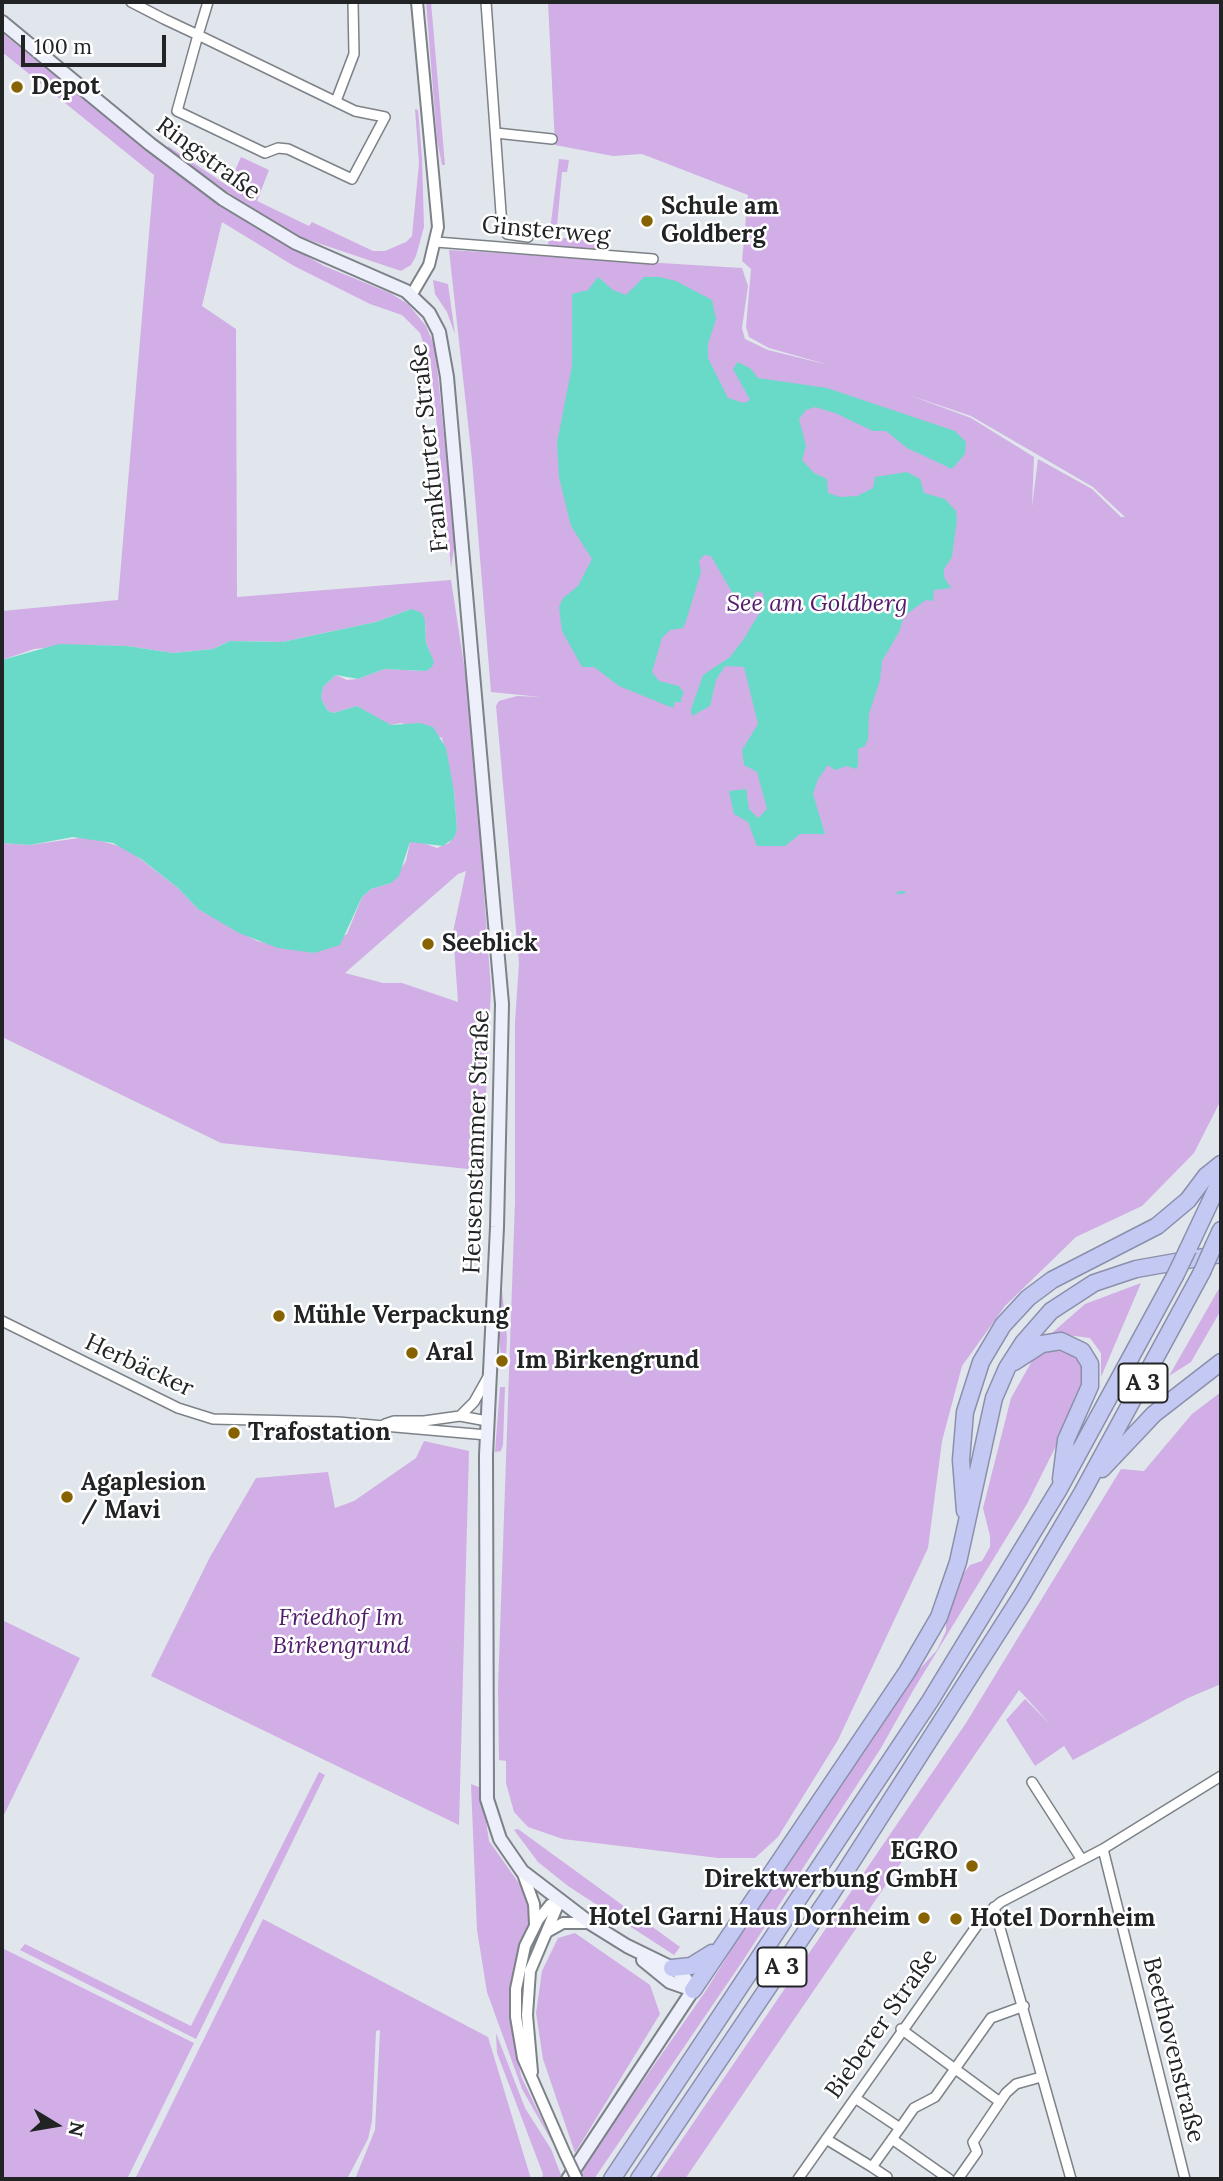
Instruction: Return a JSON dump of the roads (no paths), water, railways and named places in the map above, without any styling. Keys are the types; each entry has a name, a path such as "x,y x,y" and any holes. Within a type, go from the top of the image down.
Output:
{"highway":[{"path":"965,1535 961,1460 965,1412 974,1378 997,1334 1021,1305 1052,1280 1139,1237 1172,1214 1221,1164"},
{"name":"A 3","path":"612,2179 895,1756 1059,1489 1175,1276 1221,1179"},
{"path":"693,1990 925,1643 952,1585 989,1418 1007,1368 1042,1320 1084,1289 1136,1269 1219,1243"},
{"name":"A 3","path":"639,2179 831,1894 954,1704 1082,1493 1219,1243"},
{"path":"1007,1368 1034,1348 1056,1340 1074,1345 1088,1358 1091,1380 1066,1440 1059,1489"},
{"path":"1082,1493 1154,1414 1221,1362"},
{"path":"671,1975 720,1948"}],"main road":[{"name":"Ringstraße","path":"2,22 150,144 223,199 296,243 412,294"},
{"name":"Frankfurter Straße","path":"412,294 434,320 445,353 476,694"},
{"name":"Heusenstammer Straße","path":"476,694 502,1004 497,1227 487,1421 486,1785 495,1826 523,1871 590,1923 671,1975"},
{"path":"568,2179 693,1990 682,1975 671,1975 676,1995 676,2014"}],"street":[{"path":"131,2 198,35 360,113 385,117 352,179 288,149 278,148 265,153 177,111 198,35 208,2"},
{"path":"336,101 354,54 353,2"},
{"path":"412,294 429,265 436,242 437,200 417,2"},
{"path":"485,2 502,227 508,234 528,237"},
{"path":"496,133 552,139"},
{"name":"Ginsterweg","path":"436,242 653,259"},
{"name":"Herbäcker","path":"2,1321 178,1408 213,1419 383,1425"},
{"path":"460,1416 474,1402 488,1377"},
{"path":"383,1425 394,1421 424,1421 460,1416 487,1421"},
{"path":"383,1425 487,1435"},
{"name":"Bieberer Straße","path":"798,2179 970,1933 995,1907 1103,1849 1221,1776"},
{"path":"1032,1782 1082,1860"},
{"name":"Beethovenstraße","path":"1103,1849 1185,2179"},
{"path":"523,1871 534,1904 532,1930"},
{"path":"560,1900 546,1909 532,1930 522,1958 516,1998 519,2043 523,2058 533,2074 577,2179"},
{"path":"533,2074 527,1987 541,1939 560,1900"},
{"path":"995,1907 1071,2179"},
{"path":"541,1939 557,1925 590,1923"},
{"path":"872,2167 914,2108 935,2097 991,2018 1024,2006"},
{"path":"901,2029 1000,2102"},
{"path":"958,2179 978,2152 973,2142 1000,2102 1016,2084 1041,2077"},
{"path":"855,2098 900,2128"},
{"path":"892,2139 949,2179"},
{"path":"826,2140 872,2167 887,2177 885,2179"}],"waterway":[{"path":"898,893 904,892"}],"place":[{"name":"Depot","path":"17,87"},
{"name":"Schule am Goldberg","path":"647,221"},
{"name":"Seeblick","path":"428,944"},
{"name":"Mühle Verpackung","path":"279,1316"},
{"name":"Aral","path":"412,1353"},
{"name":"Im Birkengrund","path":"502,1361"},
{"name":"Trafostation","path":"234,1433"},
{"name":"Agaplesion / Mavi","path":"67,1497"},
{"name":"EGRO Direktwerbung GmbH","path":"972,1866"},
{"name":"Hotel Garni Haus Dornheim","path":"924,1918"},
{"name":"Hotel Dornheim","path":"956,1919"}],"park label":[{"name":"See am Goldberg","path":"817,604"},
{"name":"Friedhof Im Birkengrund","path":"341,1632"}]}
